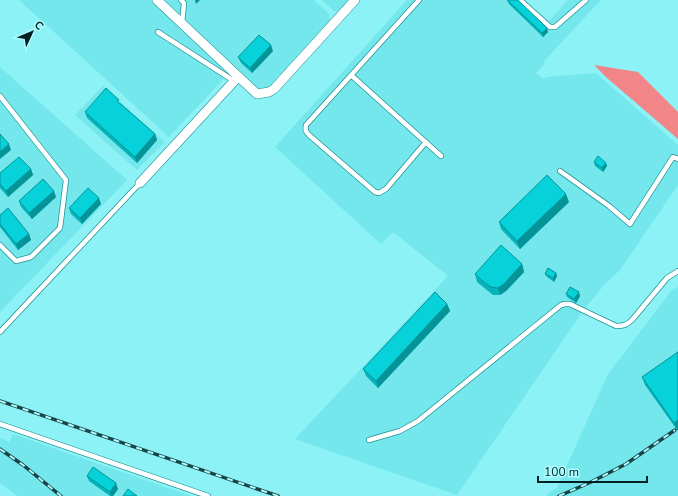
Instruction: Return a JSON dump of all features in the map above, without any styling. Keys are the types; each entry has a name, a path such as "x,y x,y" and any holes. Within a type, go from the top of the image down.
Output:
{"street":[{"path":"157,0 182,23 236,79 257,94 269,92 274,89 355,0"},
{"path":"140,183 236,79"}],"lane":[{"path":"181,0 184,3 182,23"},
{"path":"419,0 306,125 305,128 309,135 375,192 379,193 386,189 426,142"},
{"path":"520,0 550,27 555,27 586,0"},
{"path":"158,32 236,79"},
{"path":"351,75 441,156"},
{"path":"0,96 66,180 60,228 31,257 16,261 0,245"},
{"path":"560,171 610,206 630,224 673,157 678,159"},
{"path":"0,332 140,183"},
{"path":"369,440 400,431 418,421 561,305 570,304 616,326 622,326 628,324 667,278 678,271"},
{"path":"0,424 208,496"}],"shaded area":[{"path":"19,0 152,0 230,72 169,137"},
{"path":"161,0 314,0 329,14 330,20 269,87 258,89"},
{"path":"322,0 350,0 339,12 334,11"},
{"path":"407,0 524,0 549,21 568,0 601,0 544,61 545,63 536,73 543,79 547,77 596,73 678,145 678,185 620,270 605,284 583,311 457,495 295,439 448,276 393,232 381,244 275,147"},
{"path":"594,65 638,72 678,112 678,139 607,78"},
{"path":"0,67 127,180 0,312"},
{"path":"103,86 165,142 137,170 75,115"},
{"path":"678,287 678,496 547,496 547,494 557,488 608,374 672,290"},
{"path":"13,434 191,496 17,496 0,483 0,438 9,442"}],"building":[{"path":"507,0 518,0 547,28 542,33"},
{"path":"259,35 271,45 250,68 238,57"},
{"path":"106,88 119,100 117,101 155,134 135,157 85,112"},
{"path":"0,134 9,144 0,152"},
{"path":"598,156 606,163 602,168 594,162"},
{"path":"19,157 31,169 6,191 0,184 0,173"},
{"path":"547,175 566,194 517,241 499,222"},
{"path":"43,179 54,191 29,213 19,201"},
{"path":"88,188 99,198 80,218 69,208"},
{"path":"8,208 29,234 16,244 0,224 0,215"},
{"path":"501,245 522,264 504,284 498,288 491,287 475,274"},
{"path":"548,268 556,273 553,278 545,274"},
{"path":"570,287 579,292 574,299 566,294"},
{"path":"435,292 447,304 376,381 363,369"},
{"path":"678,352 678,420 674,423 642,377"},
{"path":"93,467 116,483 110,492 87,476"},
{"path":"128,489 137,496 123,496"}],"railway":[{"path":"0,401 278,496"},
{"path":"559,496 626,464 675,430"},
{"path":"0,449 23,465 61,496"}]}
